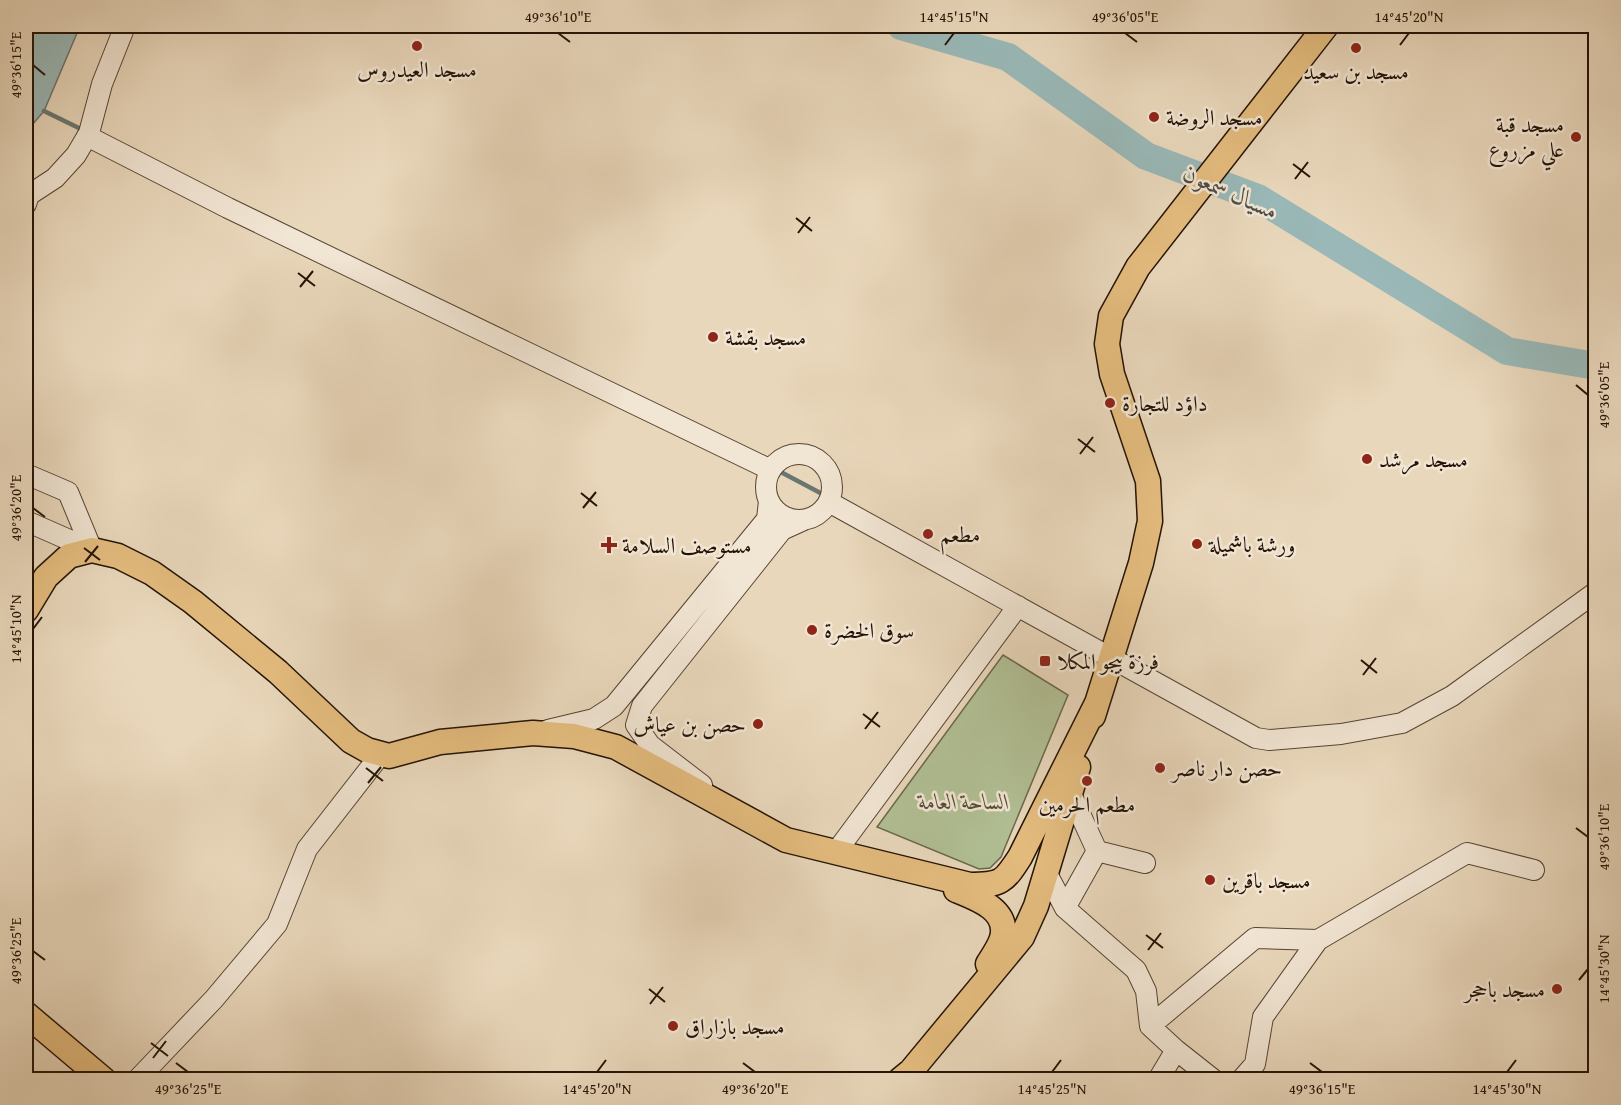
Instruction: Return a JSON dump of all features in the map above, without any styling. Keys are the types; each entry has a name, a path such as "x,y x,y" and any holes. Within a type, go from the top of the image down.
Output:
{"main road":[{"path":"900,1080 911,1071 1022,937 1036,906 1110,658 1141,563 1150,521 1148,481 1112,374 1107,344 1111,316 1138,267 1326,26"},
{"path":"26,610 46,577 69,556 92,550 118,556 152,573 193,602 278,672 351,741 367,750 389,756 440,742 533,733 574,736 616,747 786,840 970,885 992,885 1008,876 1020,857 1097,703"},
{"path":"909,870 983,901 996,912 1003,923 1002,938 969,1000"},
{"path":"26,1014 104,1080"}],"street":[{"path":"27,198 55,178 76,155 87,136 102,84 125,26"},
{"path":"87,136 228,208 771,470"},
{"path":"747,819 650,746 636,725 642,706 782,530 814,517 829,502 832,491 827,470 819,461 799,454 788,456 778,462 771,470 766,491 775,510 793,520 804,520"},
{"path":"26,474 68,492 92,550"},
{"path":"533,733 594,719 614,706 767,519 769,501"},
{"path":"829,502 1256,738 1269,740 1341,734 1401,723 1452,696 1596,592"},
{"path":"26,521 92,550"},
{"path":"836,852 1018,606"},
{"path":"137,1080 214,999 277,924 307,849 381,754"},
{"path":"1070,792 1097,851"},
{"path":"1097,851 1145,863"},
{"path":"1065,908 1097,851"},
{"path":"1241,1080 1255,1064 1263,1017 1318,940 1467,852 1534,870"},
{"path":"1046,872 1065,908 1136,970 1146,991 1150,1026 1214,1080"},
{"path":"1150,1026 1255,938 1318,940"},
{"path":"1158,1080 1176,1050"}],"green space":[{"name":"الساحة العامة","path":"1003,655 1068,695 1001,857 990,868 979,869 877,827"}],"water":[{"path":"26,26 80,26 44,111 26,132"}],"waterway":[{"name":"مسيال سمعون","path":"901,26 1008,57 1146,156 1258,198 1507,351 1596,366"},
{"path":"44,111 85,131"},
{"path":"777,470 828,497"}],"place":[{"name":"مسجد العيدروس","path":"417,46"},
{"name":"مسجد بن سعيد","path":"1356,48"},
{"name":"مسجد الروضة","path":"1154,117"},
{"name":"مسجد قبة علي مزروع","path":"1576,137"},
{"name":"مسجد بقشة","path":"713,337"},
{"name":"داؤد للتجارة","path":"1110,403"},
{"name":"مسجد مرشد","path":"1367,459"},
{"name":"مطعم","path":"928,534"},
{"name":"ورشة باشميلة","path":"1197,544"},
{"name":"مستوصف السلامة","path":"609,545"},
{"name":"سوق الخضرة","path":"812,630"},
{"name":"فرزة بيجو المكلا","path":"1045,661"},
{"name":"حصن بن عياش","path":"758,724"},
{"name":"حصن دار ناصر","path":"1160,768"},
{"name":"مطعم الحرمين","path":"1087,781"},
{"name":"مسجد باقرين","path":"1210,880"},
{"name":"مسجد باحجر","path":"1557,989"},
{"name":"مسجد بازاراق","path":"673,1026"}]}
